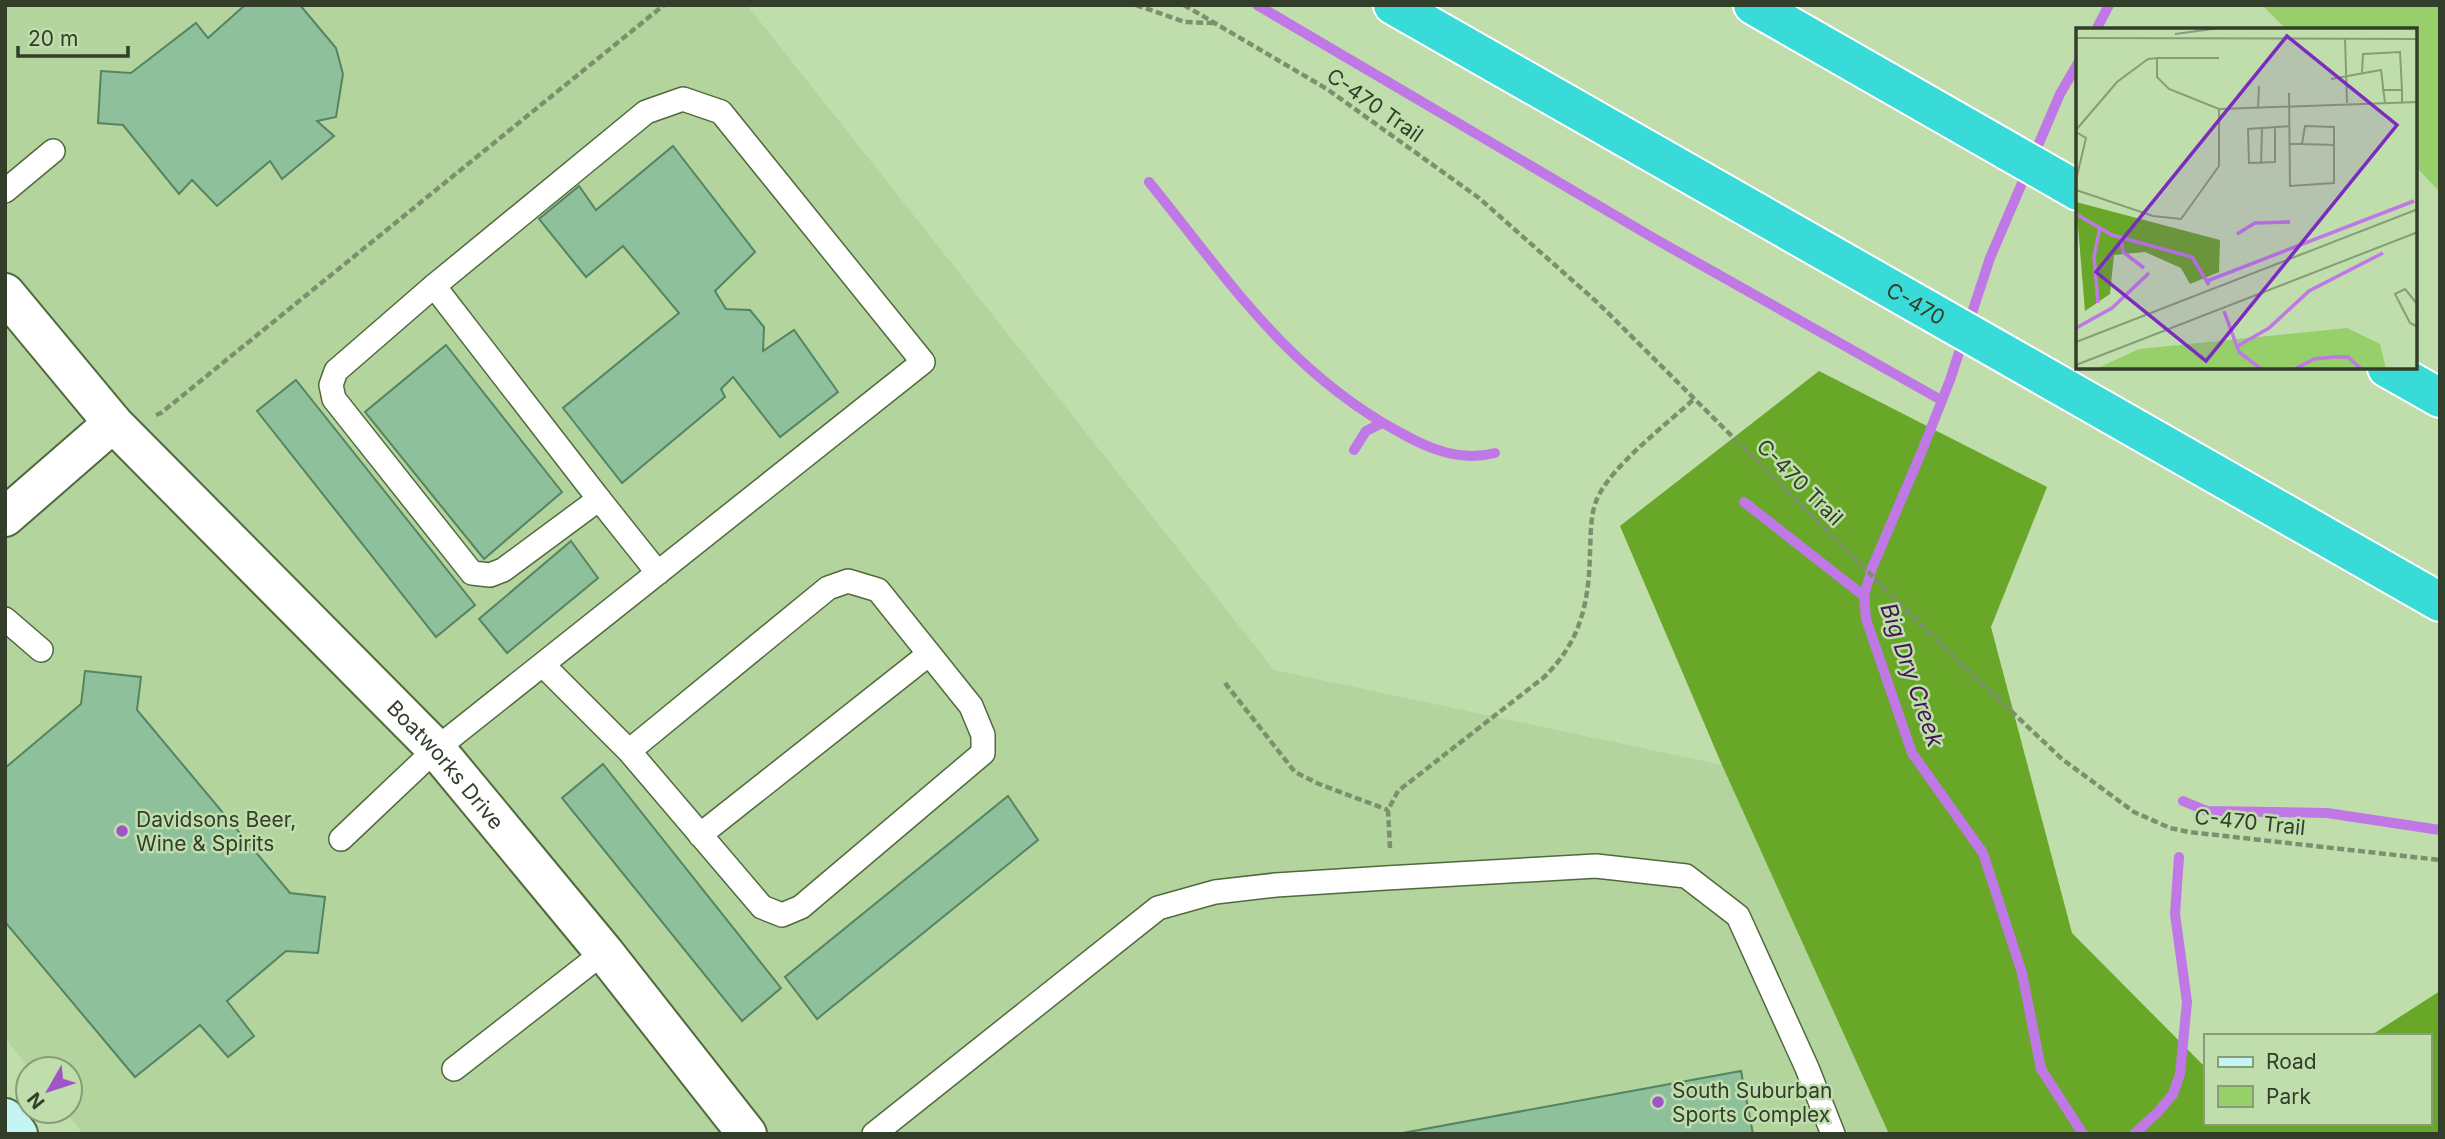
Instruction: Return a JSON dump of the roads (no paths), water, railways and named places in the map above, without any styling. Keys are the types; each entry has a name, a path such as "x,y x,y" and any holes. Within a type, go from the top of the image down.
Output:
{"highway":[{"name":"C-470","path":"1393,5 2440,602"},
{"path":"1753,5 2076,190"},
{"path":"2389,369 2440,398"}],"main road":[{"path":"5,1118 18,1134"}],"street":[{"name":"Boatworks Drive","path":"5,293 113,424 436,749 604,952 747,1134"},
{"path":"5,517 113,424"}],"lane":[{"path":"341,839 436,749 923,362 721,111 683,99 646,113 434,286 336,371 331,385 334,399 472,573 489,575 503,570 599,499"},
{"path":"5,191 52,151"},
{"path":"434,286 658,573"},
{"path":"543,665 629,751 762,907 782,915 801,907 983,754 984,735 971,706 878,590 848,581 828,588 629,751"},
{"path":"5,620 41,650"},
{"path":"701,835 929,654"},
{"path":"874,1134 1157,908 1215,892 1276,885 1596,866 1686,876 1738,916 1807,1068 1833,1134"},
{"path":"454,1069 604,952"}],"waterway":[{"path":"1257,5 1657,240 1941,400"},
{"name":"Big Dry Creek","path":"2097,28 2109,5"},
{"name":"Big Dry Creek","path":"2076,66 2060,94 1990,258 1950,380 1872,568 1864,596 1866,619 1912,753 1983,853 2022,973 2041,1069 2083,1134"},
{"path":"1149,182 1261,320 1324,381 1359,408 1422,444 1457,455 1495,453"},
{"path":"1354,450 1366,431 1382,423"},
{"path":"1744,502 1864,596"},
{"path":"2183,801 2207,811 2327,813 2440,830"},
{"path":"2134,1134 2173,1094 2180,1074 2187,1002 2175,914 2179,857"}],"place":[{"name":"Davidsons Beer, Wine & Spirits","path":"122,831"},
{"name":"South Suburban Sports Complex","path":"1658,1102"}]}
